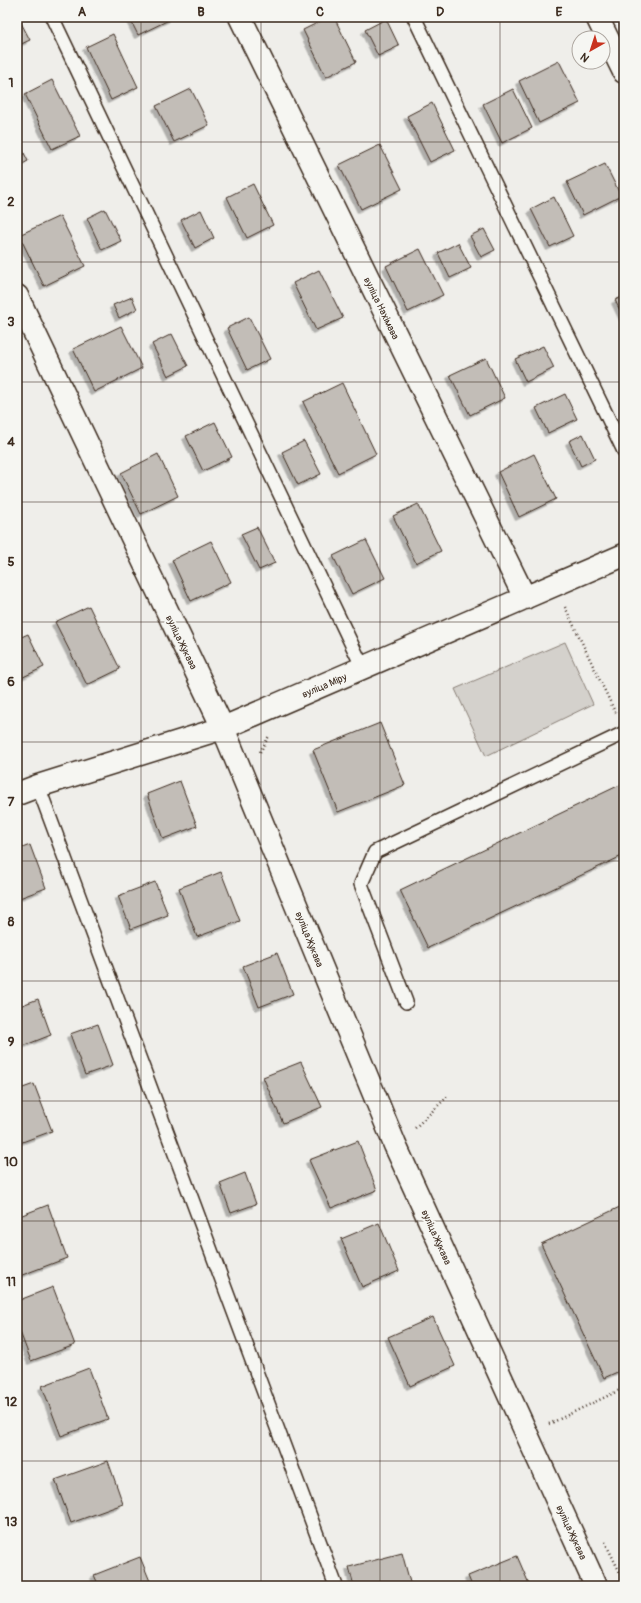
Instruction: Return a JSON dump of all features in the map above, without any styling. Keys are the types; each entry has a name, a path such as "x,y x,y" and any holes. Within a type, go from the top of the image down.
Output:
{"street":[{"name":"вуліца Нахімава","path":"240,17 525,598"},
{"path":"597,17 624,72"},
{"name":"вуліца Жукава","path":"17,298 223,728 395,1145 596,1586"},
{"name":"вуліца Міру","path":"17,794 38,786 223,728 624,554"}],"lane":[{"path":"52,17 363,668"},
{"path":"414,17 624,451"},
{"path":"406,1002 361,884 375,852 624,733"},
{"path":"38,786 336,1586"}],"path":[{"path":"571,604 565,607 617,718"},
{"path":"256,758 272,730"},
{"path":"414,1129 448,1096"},
{"path":"411,1122 416,1134"},
{"path":"547,1418 549,1424 624,1388"}],"shaded area":[{"path":"565,642 593,704 486,756 455,689"}],"building":[{"path":"17,17 30,40 17,46"},
{"path":"129,17 172,17 173,18 138,35"},
{"path":"329,17 334,17 356,62 326,77 303,30"},
{"path":"386,19 399,46 378,56 365,30"},
{"path":"113,34 138,87 111,100 86,47"},
{"path":"559,61 580,103 539,123 519,81"},
{"path":"52,80 80,136 52,149 25,94"},
{"path":"191,89 209,125 174,142 156,106"},
{"path":"513,89 532,128 502,143 483,104"},
{"path":"432,103 455,150 430,162 407,116"},
{"path":"17,139 28,161 17,167"},
{"path":"380,145 402,189 361,209 339,165"},
{"path":"605,164 621,196 583,215 567,182"},
{"path":"253,184 273,225 247,238 227,197"},
{"path":"554,197 573,236 550,247 531,209"},
{"path":"105,209 121,241 102,250 87,218"},
{"path":"201,210 214,238 195,248 181,220"},
{"path":"60,216 85,266 44,286 19,235"},
{"path":"484,229 495,250 481,257 470,236"},
{"path":"458,243 471,268 450,278 438,253"},
{"path":"420,249 443,295 408,312 386,266"},
{"path":"319,270 343,318 316,330 293,283"},
{"path":"624,296 624,319 615,300"},
{"path":"132,297 137,309 119,318 113,305"},
{"path":"249,317 270,359 247,370 227,328"},
{"path":"121,326 142,368 94,392 73,349"},
{"path":"172,334 188,366 168,376 152,344"},
{"path":"543,346 554,368 526,382 515,359"},
{"path":"486,358 505,398 470,415 450,375"},
{"path":"342,383 376,454 338,473 303,402"},
{"path":"565,394 577,419 548,433 536,408"},
{"path":"215,422 232,457 203,471 186,436"},
{"path":"583,434 595,459 581,466 569,441"},
{"path":"304,441 321,474 298,485 282,452"},
{"path":"158,454 178,496 141,514 121,473"},
{"path":"534,454 556,499 519,517 498,472"},
{"path":"418,504 441,551 416,563 393,516"},
{"path":"257,527 275,563 259,570 241,534"},
{"path":"366,540 385,578 352,594 333,556"},
{"path":"211,541 231,582 191,601 172,560"},
{"path":"89,606 120,669 87,685 55,622"},
{"path":"28,634 44,667 17,680 17,639"},
{"path":"380,723 405,785 338,812 313,750"},
{"path":"180,781 197,826 163,839 147,794"},
{"path":"624,783 624,855 428,948 400,890"},
{"path":"30,845 46,888 17,899 17,850"},
{"path":"221,872 240,921 197,937 179,888"},
{"path":"155,882 168,915 131,929 118,896"},
{"path":"277,953 293,994 259,1007 243,966"},
{"path":"38,999 51,1035 18,1048 17,1007"},
{"path":"98,1024 113,1065 85,1075 70,1034"},
{"path":"301,1062 322,1107 283,1123 263,1077"},
{"path":"34,1084 52,1131 17,1144 17,1090"},
{"path":"358,1141 377,1190 331,1208 309,1160"},
{"path":"245,1173 256,1204 231,1213 220,1183"},
{"path":"48,1205 67,1258 17,1277 17,1217"},
{"path":"624,1205 624,1369 604,1378 541,1244"},
{"path":"379,1223 399,1271 362,1287 341,1239"},
{"path":"53,1287 75,1345 31,1361 17,1324 17,1301"},
{"path":"433,1317 455,1366 410,1386 388,1337"},
{"path":"89,1368 108,1419 61,1436 42,1386"},
{"path":"108,1461 123,1504 71,1523 55,1480"},
{"path":"402,1553 411,1586 354,1586 349,1567"},
{"path":"517,1556 530,1586 472,1586 468,1576"},
{"path":"140,1557 152,1586 99,1586 94,1575"}]}
